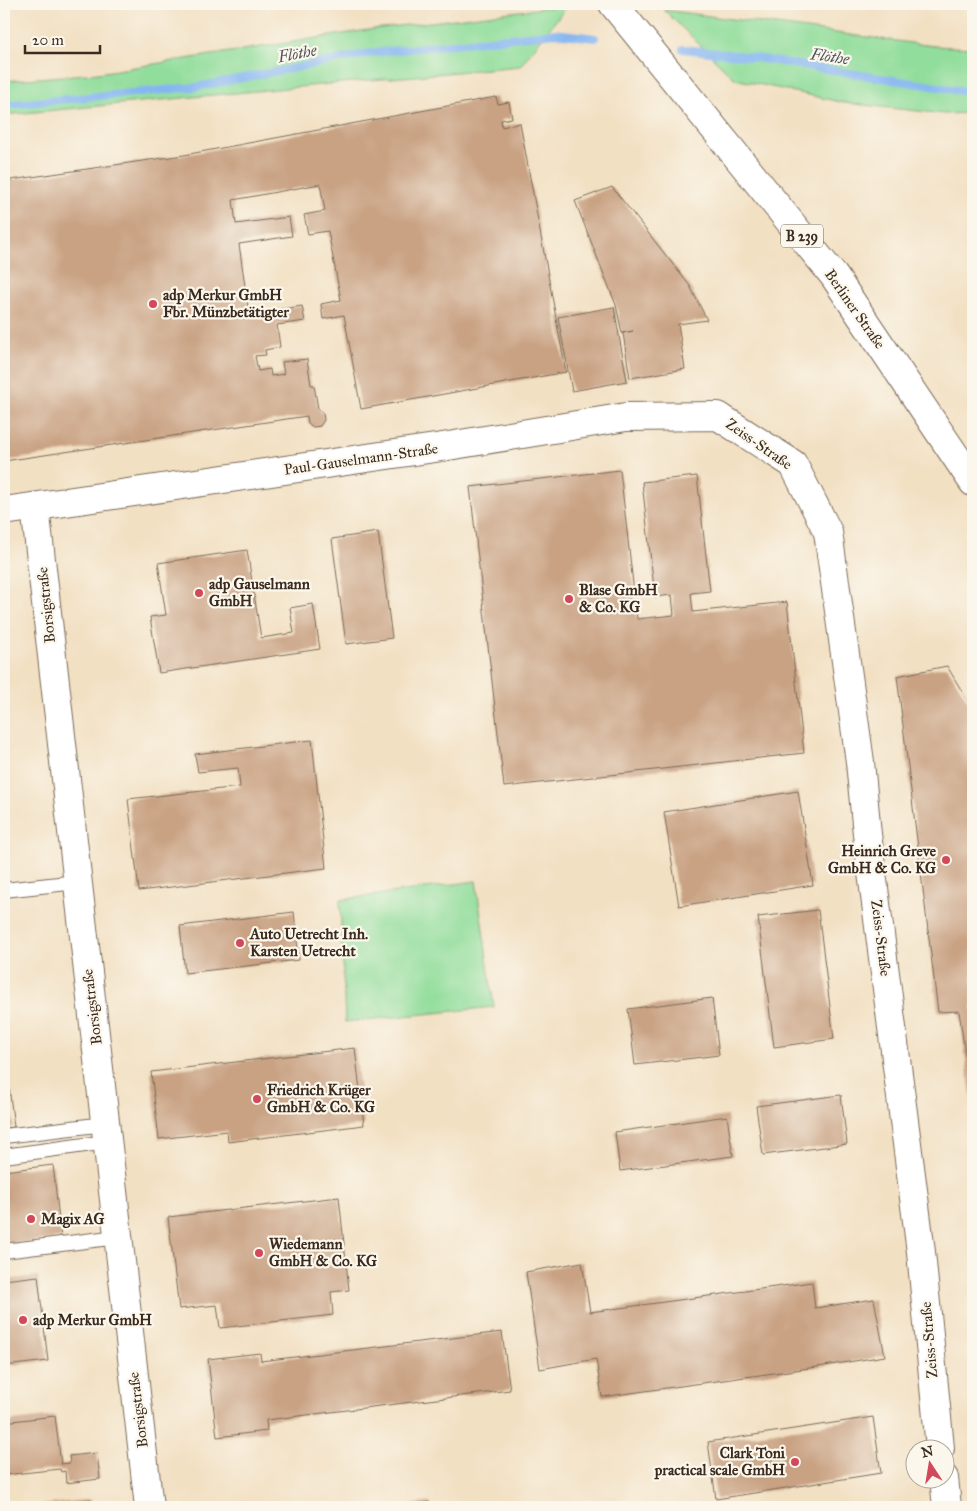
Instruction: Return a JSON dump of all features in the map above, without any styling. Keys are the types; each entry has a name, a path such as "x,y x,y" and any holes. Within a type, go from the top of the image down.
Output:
{"street":[{"name":"Berliner Straße","path":"613,4 834,276 973,482"},
{"name":"Paul-Gauselmann-Straße","path":"4,511 432,448 626,417 718,416"},
{"name":"Zeiss-Straße","path":"718,416 793,464 828,532 860,762 867,834 918,1233 939,1438"},
{"name":"Borsigstraße","path":"35,507 149,1507"},
{"path":"945,1488 947,1507"}],"lane":[{"path":"4,890 77,882"},
{"path":"4,1136 106,1133"},
{"path":"4,1156 106,1133"},
{"path":"4,1250 118,1237"}],"green space":[{"path":"568,5 520,66 4,115 4,81 98,73 374,29"},
{"path":"664,10 934,46 973,48 973,113 944,114 845,103 735,79"},
{"path":"476,881 494,1007 345,1022 340,900"}],"building":[{"path":"496,97 498,104 509,102 512,118 501,120 502,127 520,123 566,372 361,409 344,315 323,319 321,304 341,300 328,231 308,234 304,215 325,211 320,184 233,200 236,224 289,217 292,236 239,244 249,314 302,306 305,321 277,325 280,347 265,350 266,355 255,356 258,371 270,369 271,376 284,374 282,362 307,359 311,385 314,385 318,409 323,413 324,420 320,426 313,427 308,423 307,416 4,461 4,181 184,155"},
{"path":"612,187 690,286 707,320 678,324 685,369 630,378 623,333 633,331 622,333 616,305 575,201"},
{"path":"614,307 627,381 572,391 558,317"},
{"path":"620,470 637,619 674,615 672,595 655,597 642,482 697,476 710,591 691,593 693,612 787,602 804,753 504,787 470,487"},
{"path":"378,532 392,638 346,644 332,539"},
{"path":"247,550 261,638 294,633 290,608 313,604 320,649 159,673 150,617 166,615 158,563"},
{"name":"Heinrich Greve GmbH & Co. KG","path":"947,666 973,710 972,1103 959,1011 938,1012 897,676"},
{"path":"4,740 8,770 4,771"},
{"path":"312,740 326,868 139,891 128,799 240,787 238,768 198,772 195,754"},
{"path":"798,791 813,885 679,906 664,812"},
{"path":"818,910 834,1039 774,1047 758,917"},
{"name":"Auto Uetrecht Inh. Karsten Uetrecht","path":"294,912 299,960 185,973 180,926"},
{"path":"712,998 719,1055 635,1065 628,1009"},
{"path":"4,1046 14,1127 4,1128"},
{"name":"Friedrich Krüger GmbH & Co. KG","path":"355,1048 364,1125 228,1142 227,1131 159,1139 151,1072"},
{"path":"841,1095 847,1144 763,1155 756,1106"},
{"path":"727,1116 733,1156 620,1171 615,1132"},
{"name":"Magix AG","path":"53,1165 61,1238 4,1244 4,1171"},
{"name":"Wiedemann GmbH & Co. KG","path":"339,1197 349,1290 331,1292 333,1315 220,1328 217,1305 179,1309 168,1217"},
{"path":"582,1262 590,1312 812,1282 815,1308 874,1299 885,1356 602,1397 596,1359 540,1369 526,1272"},
{"name":"adp Merkur GmbH","path":"38,1276 48,1361 4,1366 4,1280"},
{"path":"502,1332 510,1390 266,1420 267,1431 217,1437 208,1359 260,1353 261,1361"},
{"path":"55,1416 61,1464 70,1463 69,1456 97,1453 100,1479 66,1483 65,1471 61,1472 60,1469 4,1475 4,1422"},
{"name":"Clark Toni practical scale GmbH","path":"873,1417 881,1473 716,1499 708,1442"},
{"path":"91,1499 92,1507 32,1507 32,1506"},
{"path":"430,1502 430,1507 400,1507 400,1506"}],"waterway":[{"name":"Flöthe","path":"4,105 196,87 371,53 555,33 595,38"},
{"name":"Flöthe","path":"683,49 737,55 963,91 973,90"}],"place":[{"name":"adp Merkur GmbH Fbr. Münzbetätigter","path":"153,304"},
{"name":"adp Gauselmann GmbH","path":"199,593"},
{"name":"Blase GmbH & Co. KG","path":"569,599"},
{"name":"Heinrich Greve GmbH & Co. KG","path":"946,860"},
{"name":"Auto Uetrecht Inh. Karsten Uetrecht","path":"240,943"},
{"name":"Friedrich Krüger GmbH & Co. KG","path":"257,1099"},
{"name":"Magix AG","path":"31,1219"},
{"name":"Wiedemann GmbH & Co. KG","path":"259,1253"},
{"name":"adp Merkur GmbH","path":"23,1320"},
{"name":"Clark Toni practical scale GmbH","path":"795,1462"}]}
